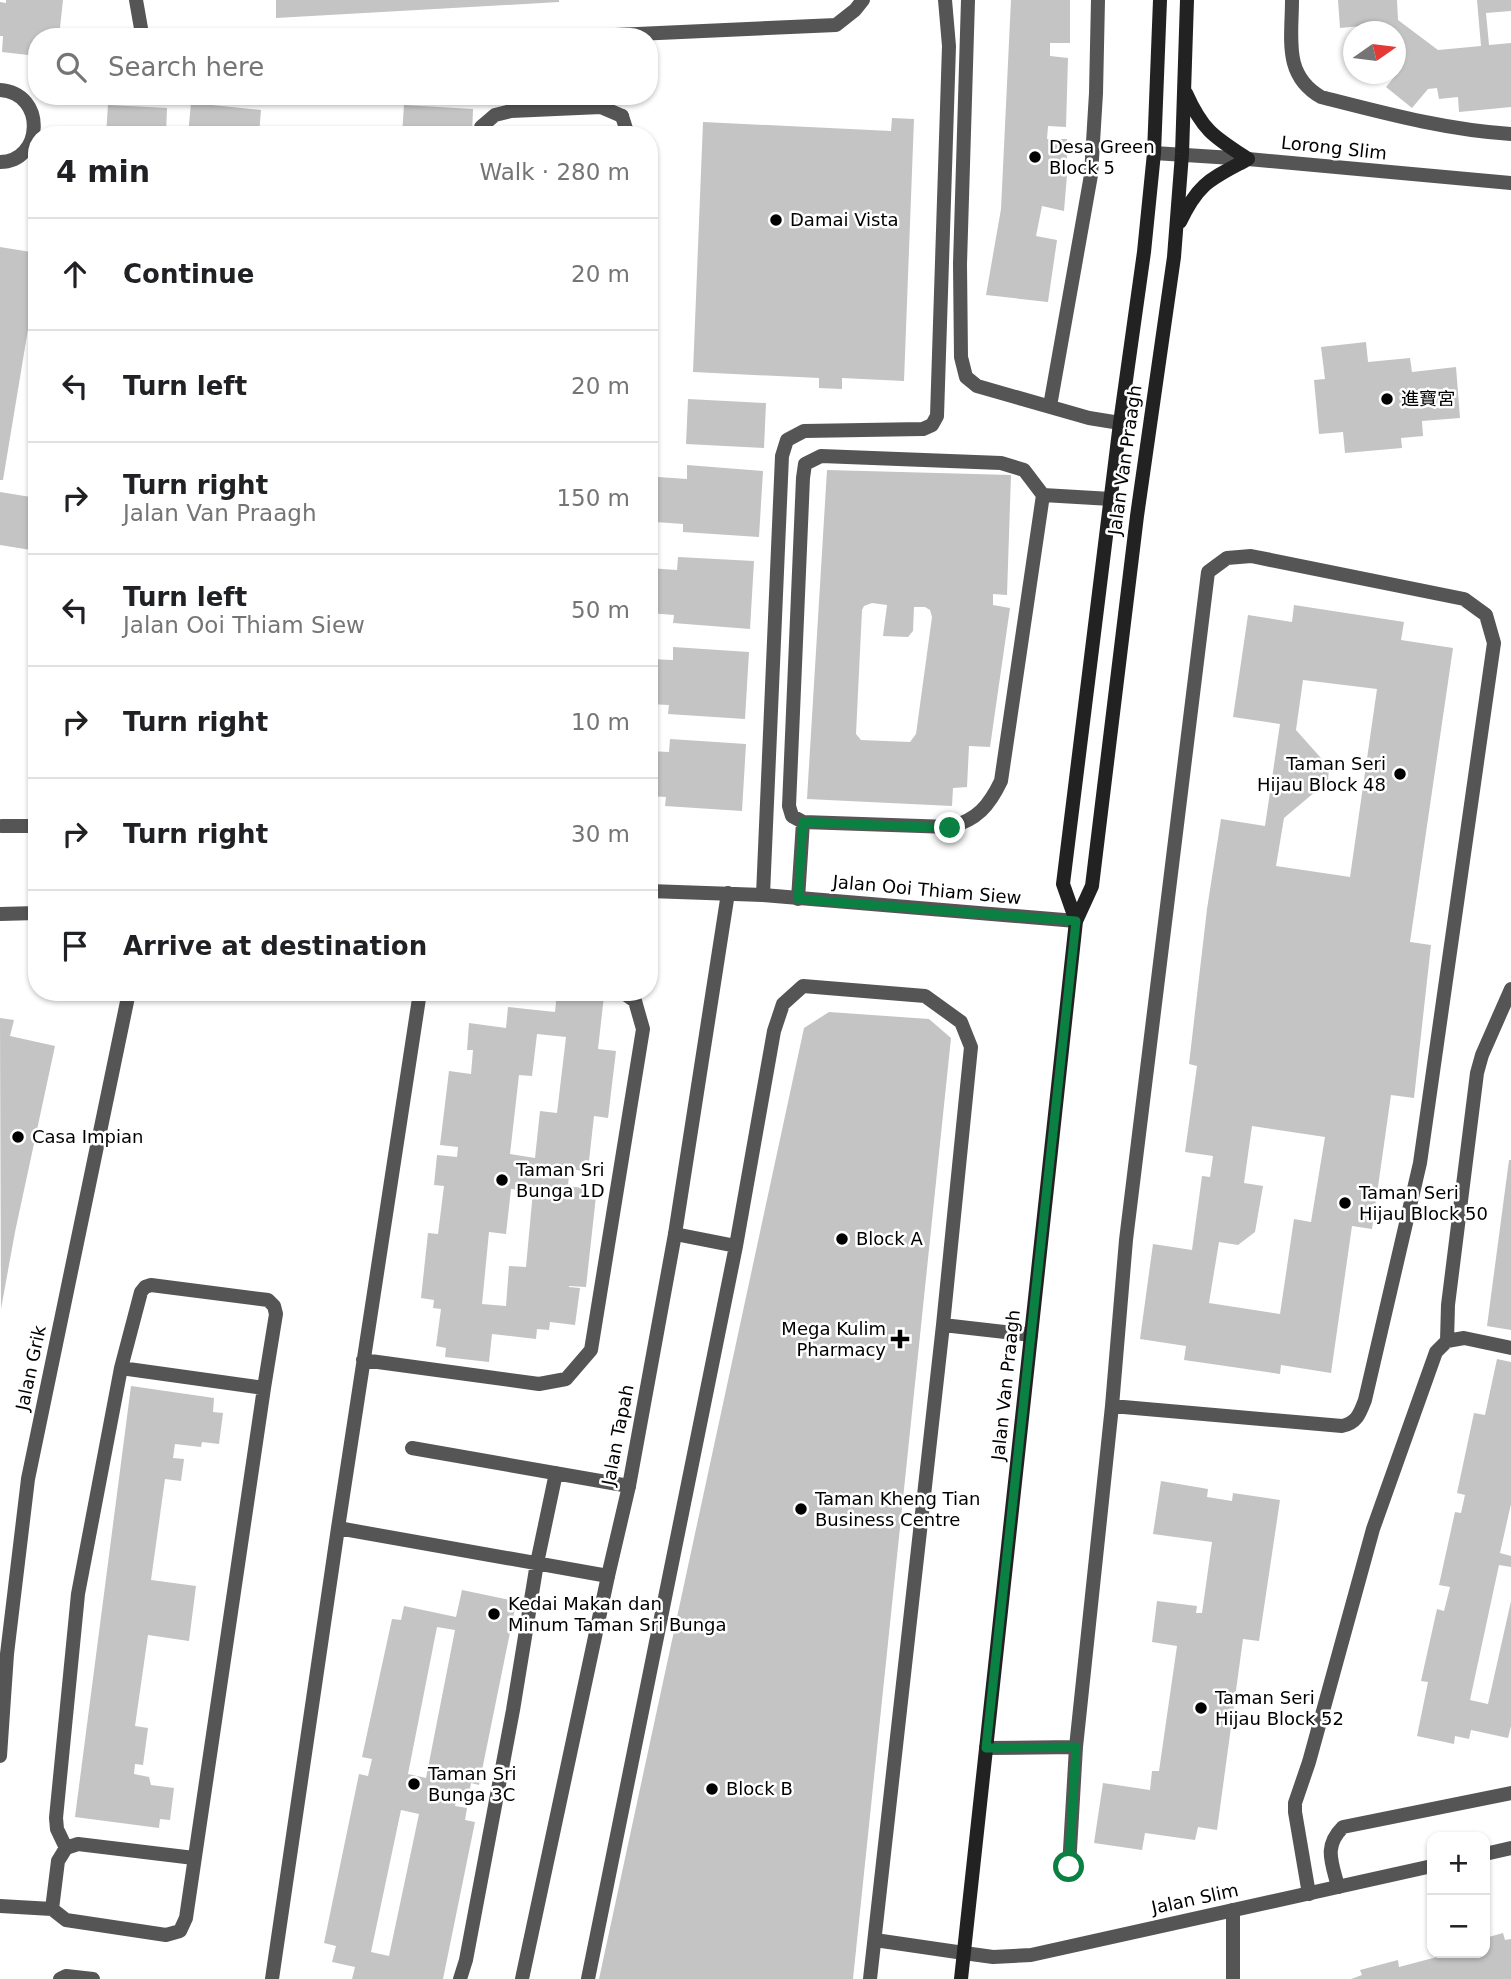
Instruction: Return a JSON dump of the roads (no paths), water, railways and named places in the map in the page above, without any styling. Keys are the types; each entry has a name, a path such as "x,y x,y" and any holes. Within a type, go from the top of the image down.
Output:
{"main road":[{"name":"Jalan Van Praagh","path":"1076,921 1063,884 1144,252 1154,153 1160,0"},
{"name":"Jalan Van Praagh","path":"961,1979 1076,921 1092,886 1136,516 1174,257 1182,154 1187,0"},
{"path":"1176,230 1199,190 1211,179 1248,159 1206,128 1195,114 1184,88"}],"street":[{"path":"136,0 141,28"},
{"path":"658,33 836,25 863,0"},
{"path":"763,895 782,456 787,440 804,431 923,429 932,425 937,416 949,46 945,0"},
{"path":"968,0 960,264 961,357 966,377 977,386 1089,418 1120,423"},
{"path":"1050,406 1091,175 1098,0"},
{"path":"1292,0 1294,67 1300,80 1321,97 1459,130 1511,134"},
{"path":"0,90 11,91 21,97 30,108 34,126"},
{"path":"482,126 495,115 511,111 601,107 622,116 625,126"},
{"path":"0,162 15,159 28,146"},
{"name":"Lorong Slim","path":"1154,153 1511,183"},
{"path":"821,456 1000,463 1024,470 1043,495 1001,781 993,797 982,811 966,823 950,828 803,822 792,816 789,806 805,464 821,456"},
{"path":"1043,495 1111,499"},
{"path":"1069,1867 1076,1747 1112,1406 1126,1240 1208,572 1227,558 1251,556 1464,599 1486,615 1494,643 1420,1163 1360,1413 1350,1424 1342,1426 1112,1406"},
{"path":"798,899 803,822"},
{"path":"2,826 28,826"},
{"name":"Jalan Ooi Thiam Siew","path":"658,891 763,895 1076,921"},
{"name":"Jalan Tapah","path":"522,1979 629,1486 675,1234 728,893"},
{"path":"0,914 28,914"},
{"path":"588,1979 736,1246 774,1031 783,1004 803,986 925,996 961,1022 971,1047 943,1325 870,1979"},
{"path":"1447,1341 1448,1305 1477,1073 1482,1055 1511,989"},
{"name":"Jalan Grik","path":"0,1756 7,1654 28,1479 127,1001"},
{"path":"272,1979 363,1360 420,1001"},
{"path":"363,1360 539,1384 566,1379 591,1350 643,1029 634,1001"},
{"path":"675,1234 736,1246"},
{"path":"0,1906 52,1909 66,1920 166,1935 180,1931 186,1918 276,1314 274,1306 268,1300 151,1285 141,1292 121,1368 78,1594 56,1818 57,1829 66,1848"},
{"path":"943,1325 1031,1335"},
{"path":"1309,1894 1295,1803 1309,1762 1373,1529 1436,1352 1447,1341 1464,1338 1511,1348"},
{"path":"121,1368 264,1388"},
{"path":"412,1448 629,1486"},
{"path":"460,1979 466,1960 513,1710 555,1473"},
{"path":"338,1528 608,1576"},
{"path":"986,1748 1076,1747"},
{"path":"1338,1887 1329,1851 1333,1837 1343,1827 1511,1793"},
{"path":"52,1909 58,1861 66,1848 78,1844 194,1858"},
{"path":"1490,1853 1511,1849"},
{"name":"Jalan Slim","path":"875,1940 993,1957 1031,1955 1427,1867"},
{"path":"1233,1910 1233,1979"},
{"path":"60,1979 66,1976 93,1979"}],"place":[{"name":"Desa Green Block 5","path":"1035,157"},
{"name":"Damai Vista","path":"776,220"},
{"name":"進寶宮","path":"1387,399"},
{"name":"Taman Seri Hijau Block 48","path":"1400,774"},
{"name":"Casa Impian","path":"18,1137"},
{"name":"Taman Sri Bunga 1D","path":"502,1180"},
{"name":"Taman Seri Hijau Block 50","path":"1345,1203"},
{"name":"Block A","path":"842,1239"},
{"name":"Mega Kulim Pharmacy","path":"900,1339"},
{"name":"Taman Kheng Tian Business Centre","path":"801,1509"},
{"name":"Kedai Makan dan Minum Taman Sri Bunga","path":"494,1614"},
{"name":"Taman Seri Hijau Block 52","path":"1201,1708"},
{"name":"Taman Sri Bunga 3C","path":"414,1784"},
{"name":"Block B","path":"712,1789"}]}
